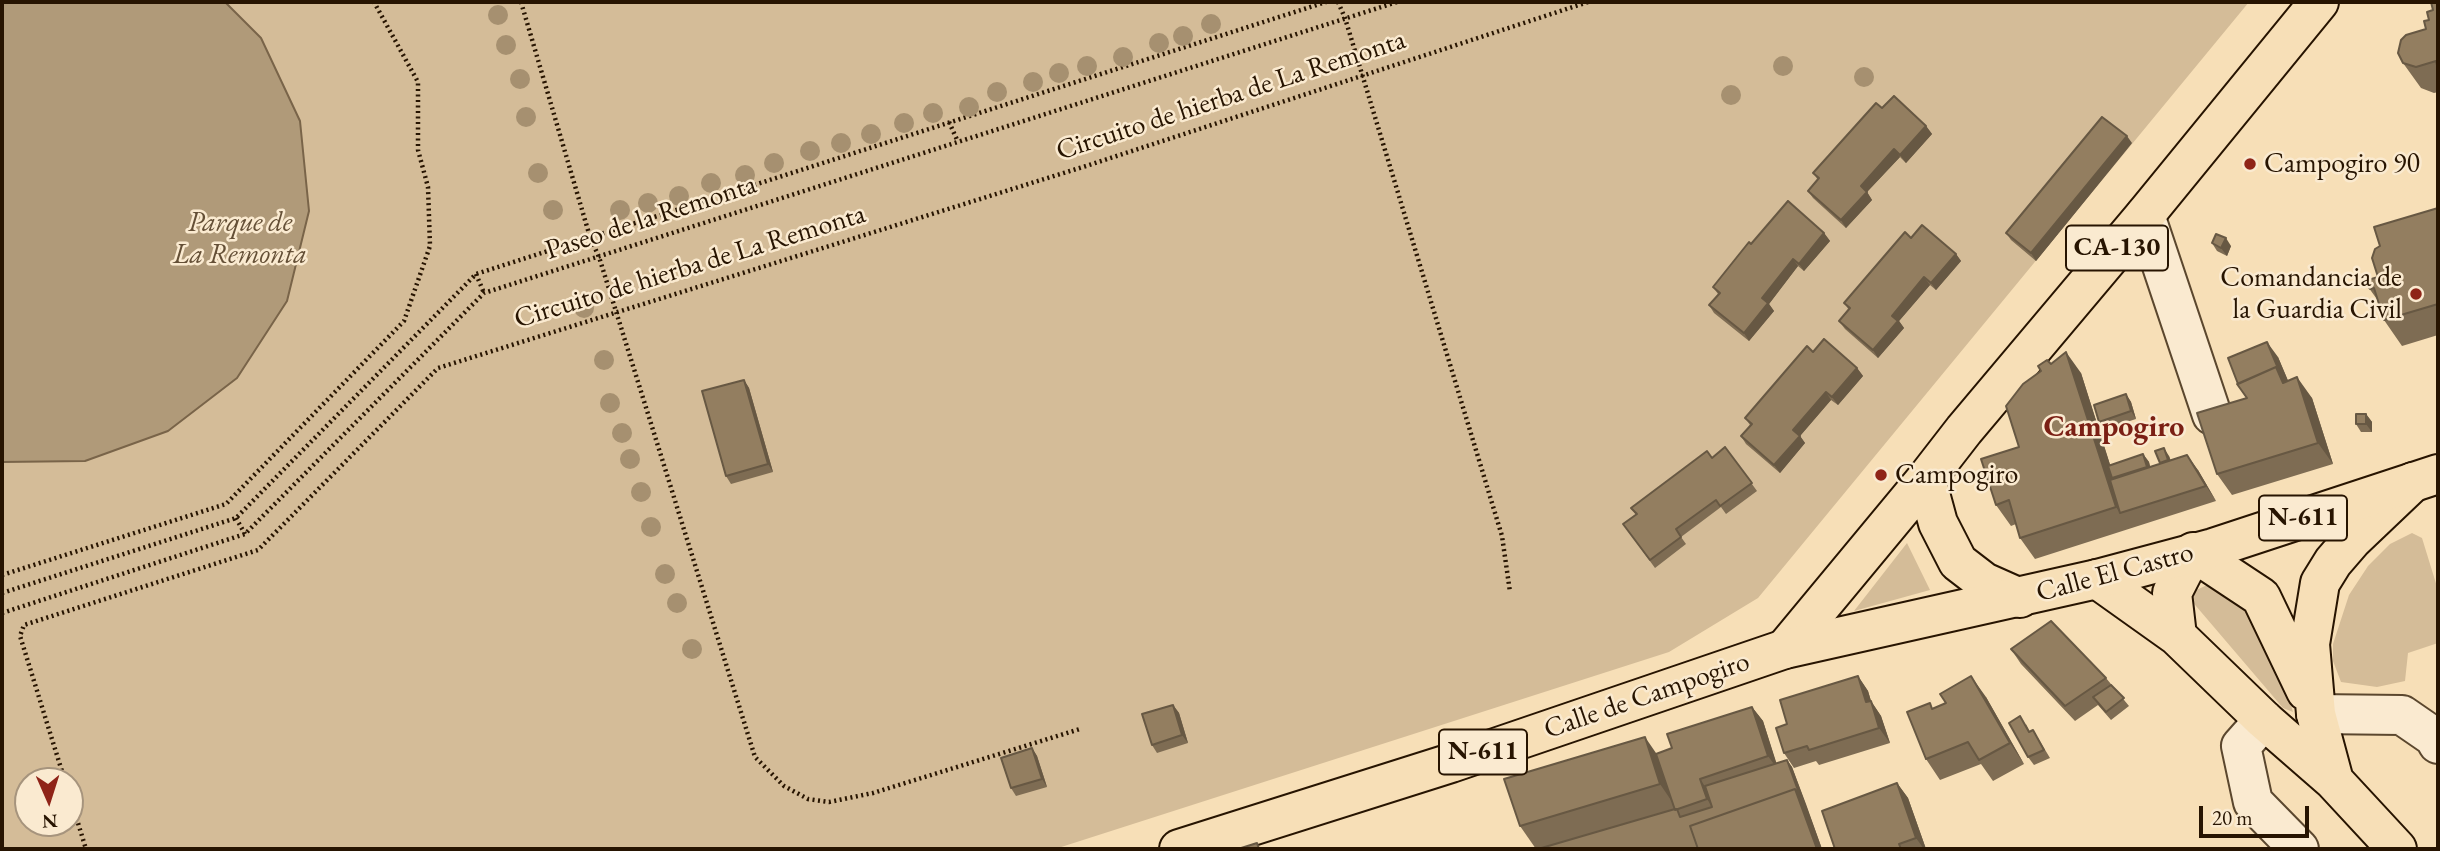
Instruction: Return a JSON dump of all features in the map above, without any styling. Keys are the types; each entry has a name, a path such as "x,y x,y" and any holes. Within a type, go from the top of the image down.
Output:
{"main road":[{"name":"Calle de Campogiro","path":"1179,849 1451,763 1786,649 1964,430 2317,7"},
{"path":"2316,714 2310,644 2320,583 2333,562 2352,540 2426,478"},
{"name":"Calle El Castro","path":"1786,649 2097,579 2193,552 2426,478"},
{"path":"1926,480 1938,523 1958,562 1984,582 2020,598"},
{"path":"2177,636 2172,593 2193,552 2262,597 2316,714 2334,781"},
{"path":"2097,579 2177,636 2264,720 2334,781 2397,849"}],"street":[{"path":"2145,215 2211,415"},
{"path":"2316,714 2402,715 2434,737 2438,744"},
{"path":"2264,720 2241,746 2253,802 2299,849"}],"path":[{"path":"2,575 226,505 404,321 430,246 428,187 418,150 418,82 374,2"},
{"path":"521,2 590,237 617,312 755,757 784,786 808,799 829,802 873,793 1080,729"},
{"path":"2,593 236,517 476,274 1326,2"},
{"path":"1338,2 1502,536 1510,592"},
{"name":"Paseo de la Remonta","path":"2,613 245,534 484,293 1397,2"},
{"name":"Circuito de hierba de La Remonta","path":"61,767 20,636 24,625 257,550 438,368 1086,166 1588,2"},
{"path":"949,122 958,142"},
{"path":"476,274 484,293"},
{"path":"236,517 245,534"}],"green space":[{"name":"Parque de La Remonta","path":"2,2 2249,2 1758,598 1669,652 1055,849 2,849"},
{"path":"2412,533 2422,538 2438,590 2438,643 2408,653 2405,681 2377,687 2341,682 2333,661 2333,644 2349,595 2368,566 2390,544"},
{"path":"1907,543 1930,590 1854,611"},
{"path":"2205,586 2219,586 2257,614 2271,639 2293,712 2283,708 2190,599 2192,592"}],"shaded area":[{"path":"2,2 225,2 261,38 300,121 309,211 287,301 237,378 168,431 85,461 2,462"}],"building":[{"path":"2431,2 2438,2 2438,69 2436,61 2416,67 2403,63 2398,53 2401,40 2406,35 2426,29 2424,21 2429,20 2427,12 2433,10"},
{"path":"1894,96 1926,126 1900,155 1894,149 1861,186 1867,192 1841,220 1808,191 1819,178 1813,173 1876,103 1882,108"},
{"path":"2102,117 2127,136 2031,253 2006,233"},
{"path":"1788,201 1824,233 1799,264 1793,259 1762,298 1768,303 1744,333 1709,305 1720,293 1713,287 1749,242 1751,244"},
{"path":"2438,208 2438,304 2384,320 2374,288 2370,289 2366,284 2368,280 2378,277 2372,258 2375,249 2380,246 2374,227"},
{"path":"1922,225 1956,254 1931,283 1924,277 1892,316 1898,321 1873,350 1839,321 1850,308 1844,303 1905,232 1911,238"},
{"path":"2216,234 2226,238 2221,248 2212,243"},
{"path":"1824,339 1857,368 1832,397 1826,392 1793,430 1800,436 1774,465 1741,436 1752,424 1745,418 1807,346 1813,352"},
{"path":"2267,342 2280,373 2276,367 2238,384 2228,358"},
{"path":"2066,352 2116,507 2020,538 2009,500 1996,505 1981,459 2019,447 2006,406 2023,384 2041,371 2038,366 2047,360 2051,364"},
{"path":"2276,367 2283,383 2297,377 2318,443 2217,474 2197,413 2247,398 2237,384"},
{"path":"744,380 768,464 726,476 702,391"},
{"path":"2126,394 2131,411 2099,422 2094,405"},
{"path":"2356,414 2366,414 2366,424 2356,424"},
{"path":"1725,447 1752,483 1720,506 1716,500 1676,529 1681,537 1650,560 1623,524 1637,514 1631,508 1707,451 1712,458"},
{"path":"2164,448 2168,460 2160,463 2155,451"},
{"path":"2143,454 2147,467 2112,478 2108,466"},
{"path":"2187,455 2206,486 2120,513 2110,480"},
{"path":"2051,621 2106,678 2065,706 2011,649"},
{"path":"1858,676 1866,702 1871,701 1879,728 1809,750 1807,746 1784,753 1776,728 1787,724 1780,700"},
{"path":"1971,676 2010,743 1979,760 1968,742 1926,759 1907,712 1930,703 1932,709 1946,703 1940,694"},
{"path":"2111,685 2124,698 2106,712 2093,697"},
{"path":"1173,705 1182,735 1152,745 1142,714"},
{"path":"1752,707 1768,756 1700,779 1707,799 1675,810 1656,754 1672,748 1667,734"},
{"path":"2020,716 2029,732 2033,730 2044,750 2028,757 2009,723"},
{"path":"1645,737 1660,784 1520,826 1504,779"},
{"path":"1032,748 1042,779 1011,788 1001,758"},
{"path":"1787,760 1800,796 1795,789 1690,826 1698,849 1538,849 1675,809 1680,817 1712,807 1705,786"},
{"path":"1897,783 1916,838 1899,844 1901,849 1835,849 1822,811"},
{"path":"1795,789 1817,849 1698,849 1690,826"},
{"path":"1257,843 1259,849 1238,849"}],"place":[{"name":"Campogiro 90","path":"2250,164"},
{"name":"Comandancia de la Guardia Civil","path":"2416,294"},
{"name":"Campogiro","path":"1881,475"}],"district":[{"name":"Campogiro","path":"2114,428"}]}
